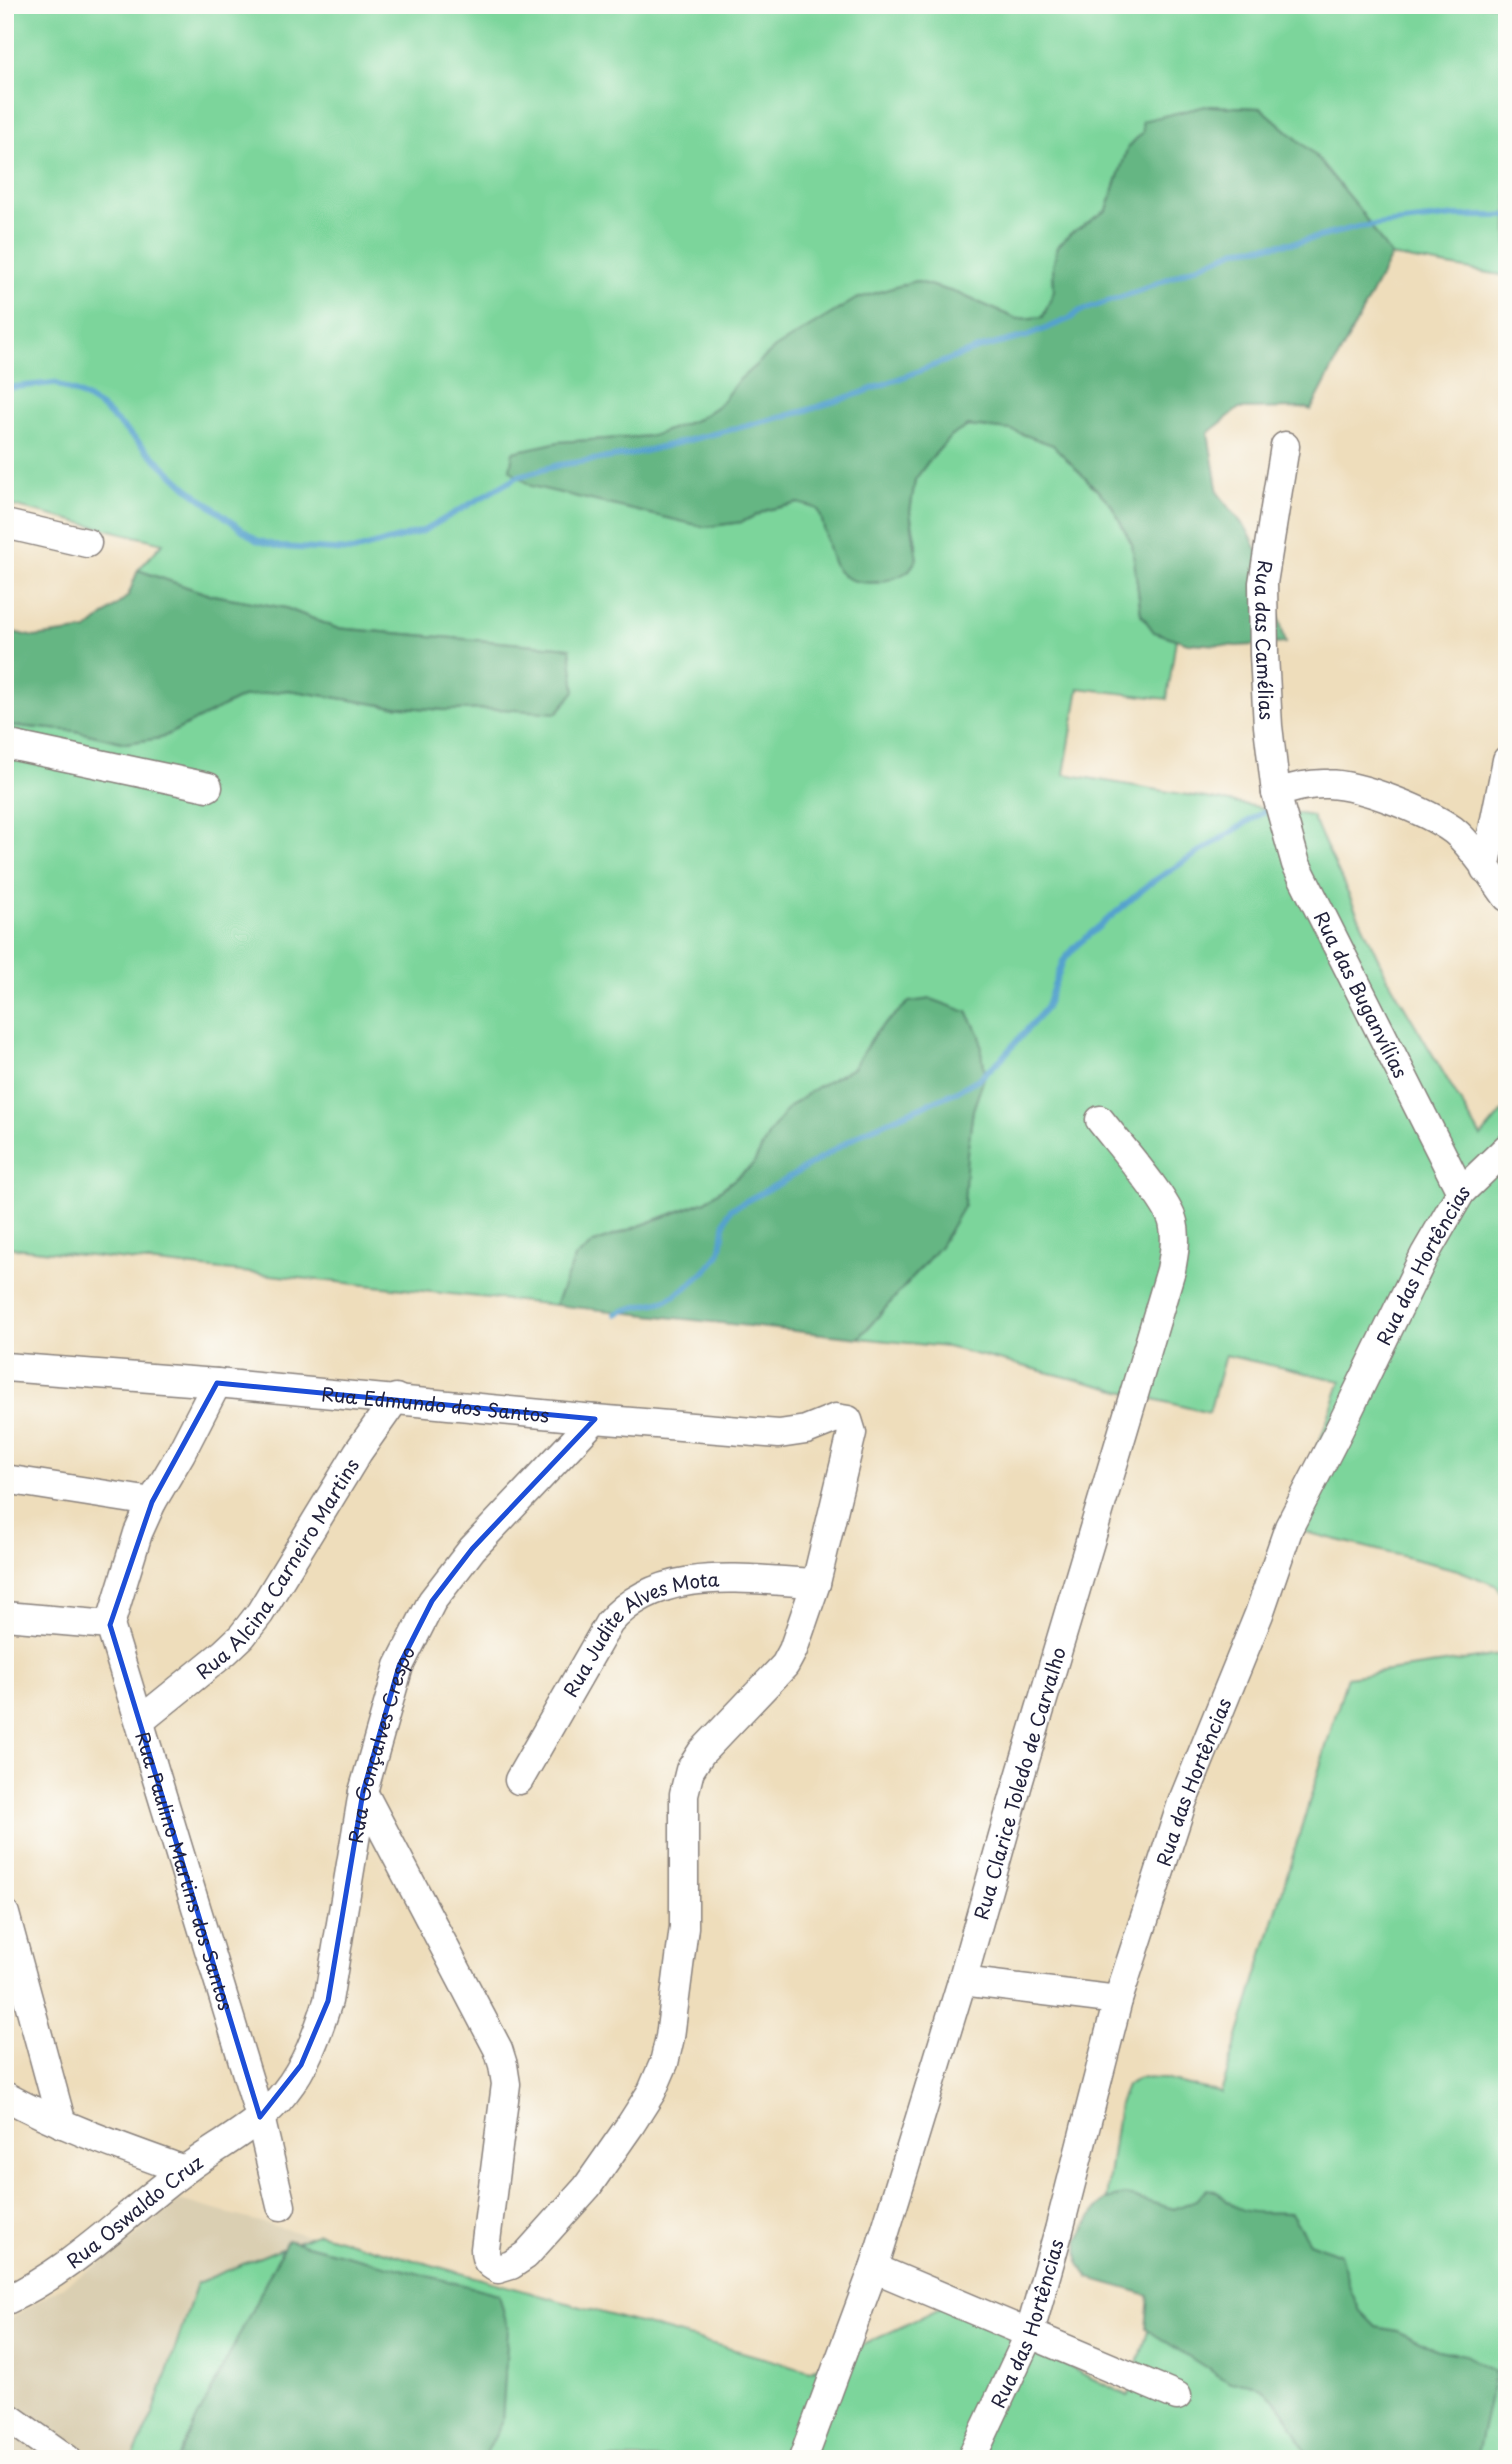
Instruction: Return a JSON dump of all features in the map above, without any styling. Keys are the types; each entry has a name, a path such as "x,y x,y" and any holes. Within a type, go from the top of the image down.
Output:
{"street":[{"name":"Rua das Camélias","path":"1276,793 1264,667 1263,583 1285,446"},
{"path":"5,524 87,544"},
{"path":"5,744 208,787"},
{"path":"1485,869 1507,760"},
{"path":"1276,793 1305,785 1353,787 1427,815 1455,832 1507,897"},
{"name":"Rua das Buganvílias","path":"1276,793 1296,864 1461,1192"},
{"name":"Rua Clarice Toledo de Carvalho","path":"803,2459 874,2268 962,1981 1171,1270 1175,1241 1172,1220 1162,1202 1100,1120"},
{"name":"Rua das Hortências","path":"972,2457 1029,2335 1118,2000 1182,1803 1259,1614 1289,1527 1425,1254 1461,1192 1507,1148"},
{"name":"Rua Edmundo dos Santos","path":"5,1367 396,1398 595,1419 793,1434 842,1417 848,1420 852,1433 816,1583"},
{"path":"5,1616 110,1625 138,1533 217,1383"},
{"name":"Rua Alcina Carneiro Martins","path":"140,1721 242,1636 260,1613 358,1452 396,1398"},
{"name":"Rua Gonçalves Crespo","path":"260,2117 285,2092 301,2065 328,2001 363,1792 398,1667 432,1601 472,1549 595,1419"},
{"path":"5,1479 152,1502"},
{"name":"Rua Judite Alves Mota","path":"519,1780 609,1623 634,1599 677,1583 711,1579 816,1583"},
{"path":"363,1792 498,2049 503,2065 506,2084 485,2249 485,2258 489,2265 498,2269 511,2265 526,2255 587,2187 652,2091 664,2063 670,2037 684,1927 684,1794 691,1770 701,1753 785,1665 793,1650 816,1583"},
{"name":"Rua Paulino Martins dos Santos","path":"110,1625 260,2117 281,2206"},
{"path":"5,1914 62,2124"},
{"path":"962,1981 1118,2000"},
{"path":"5,2096 62,2124 184,2171"},
{"name":"Rua Oswaldo Cruz","path":"5,2301 83,2254 184,2171 260,2117"},
{"path":"874,2268 1177,2396"},
{"path":"5,2415 68,2459"}],"highlighted area":[{"path":"217,1383 595,1419 472,1549 432,1601 399,1666 363,1792 328,2001 301,2065 260,2117 110,1625 152,1502"}],"shaded area":[{"path":"179,2200 821,2375 788,2459 5,2459 5,2322 110,2257"}],"green space":[{"path":"5,5 1507,5 1507,276 1391,256 1359,209 1314,154 1261,108 1206,106 1143,132 1128,147 1107,210 1091,222 1053,265 1054,291 1043,317 1017,319 957,293 915,281 738,381 719,405 698,419 652,436 559,442 514,452 662,515 705,527 742,522 767,510 799,503 818,509 830,551 858,581 878,583 908,571 917,547 910,512 915,479 951,436 968,426 1011,430 1053,445 1111,504 1132,544 1141,614 1154,632 1176,639 1167,699 1079,688 1064,774 1312,816 1386,975 1481,1137 1507,1106 1507,1604 1497,1586 1458,1570 1289,1528 1341,1381 1225,1355 1209,1413 947,1347 859,1338 949,1233 967,1154 973,1110 985,1075 980,1035 967,1012 876,1032 853,1068 817,1087 788,1108 769,1134 753,1165 706,1201 594,1243 575,1258 555,1305 5,1247 5,725 75,731 126,743 161,738 242,697 288,690 388,706 445,710 499,709 570,648 336,628 286,608 207,594 138,570 163,543 5,504"},
{"path":"1206,106 1261,108 1314,154 1359,209 1391,256 1311,410 1238,409 1208,433 1218,493 1248,531 1264,564 1286,643 1237,646 1188,643 1154,632 1141,614 1132,544 1111,504 1053,445 1011,430 968,426 951,436 915,480 910,512 917,559 907,572 891,579 873,582 854,581 839,572 832,559 818,509 799,503 767,510 742,522 705,527 531,486 510,470 513,452 559,442 652,436 698,419 719,405 738,381 775,348 856,299 915,281 957,293 1017,319 1043,317 1054,291 1053,265 1058,246 1071,233 1107,210 1128,147 1143,132 1142,121"},
{"path":"138,570 207,594 286,608 336,628 570,648 575,691 557,713 388,706 288,690 242,697 161,738 126,743 75,731 5,725 5,630 34,637 87,630 128,596"},
{"path":"931,999 967,1012 980,1035 985,1075 973,1110 964,1205 940,1246 859,1338 555,1305 575,1258 594,1243 706,1201 753,1165 769,1134 788,1108 817,1087 853,1068 876,1032 909,1002"},
{"path":"1507,1654 1507,2459 132,2459 153,2414 197,2283 318,2233 810,2371 944,2306 1128,2396 1187,2205 1174,2209 1124,2195 1106,2199 1119,2104 1126,2086 1139,2078 1164,2079 1221,2093 1347,1677"},
{"path":"1206,2189 1219,2193 1234,2206 1247,2211 1291,2213 1309,2242 1340,2254 1360,2311 1376,2327 1397,2331 1438,2350 1465,2355 1495,2372 1476,2459 1309,2459 1280,2406 1270,2396 1246,2383 1230,2383 1146,2329 1149,2295 1089,2278 1079,2264 1078,2240 1096,2209 1106,2199 1124,2195 1174,2209 1196,2200"},
{"path":"287,2240 499,2294 508,2329 502,2423 483,2459 177,2459"}],"waterway":[{"path":"5,388 54,383 101,407 186,487 256,540 280,547 353,551 423,531 519,476 559,465 633,454 801,412 861,393 977,349 1027,336 1069,319 1080,311 1141,290 1239,249 1299,242 1358,227 1456,216 1507,216"},
{"path":"616,1314 669,1298 701,1274 718,1256 725,1220 731,1209 782,1182 865,1131 955,1092 980,1078 1000,1060 1046,1008 1063,961 1077,945 1152,882 1268,809"}]}
